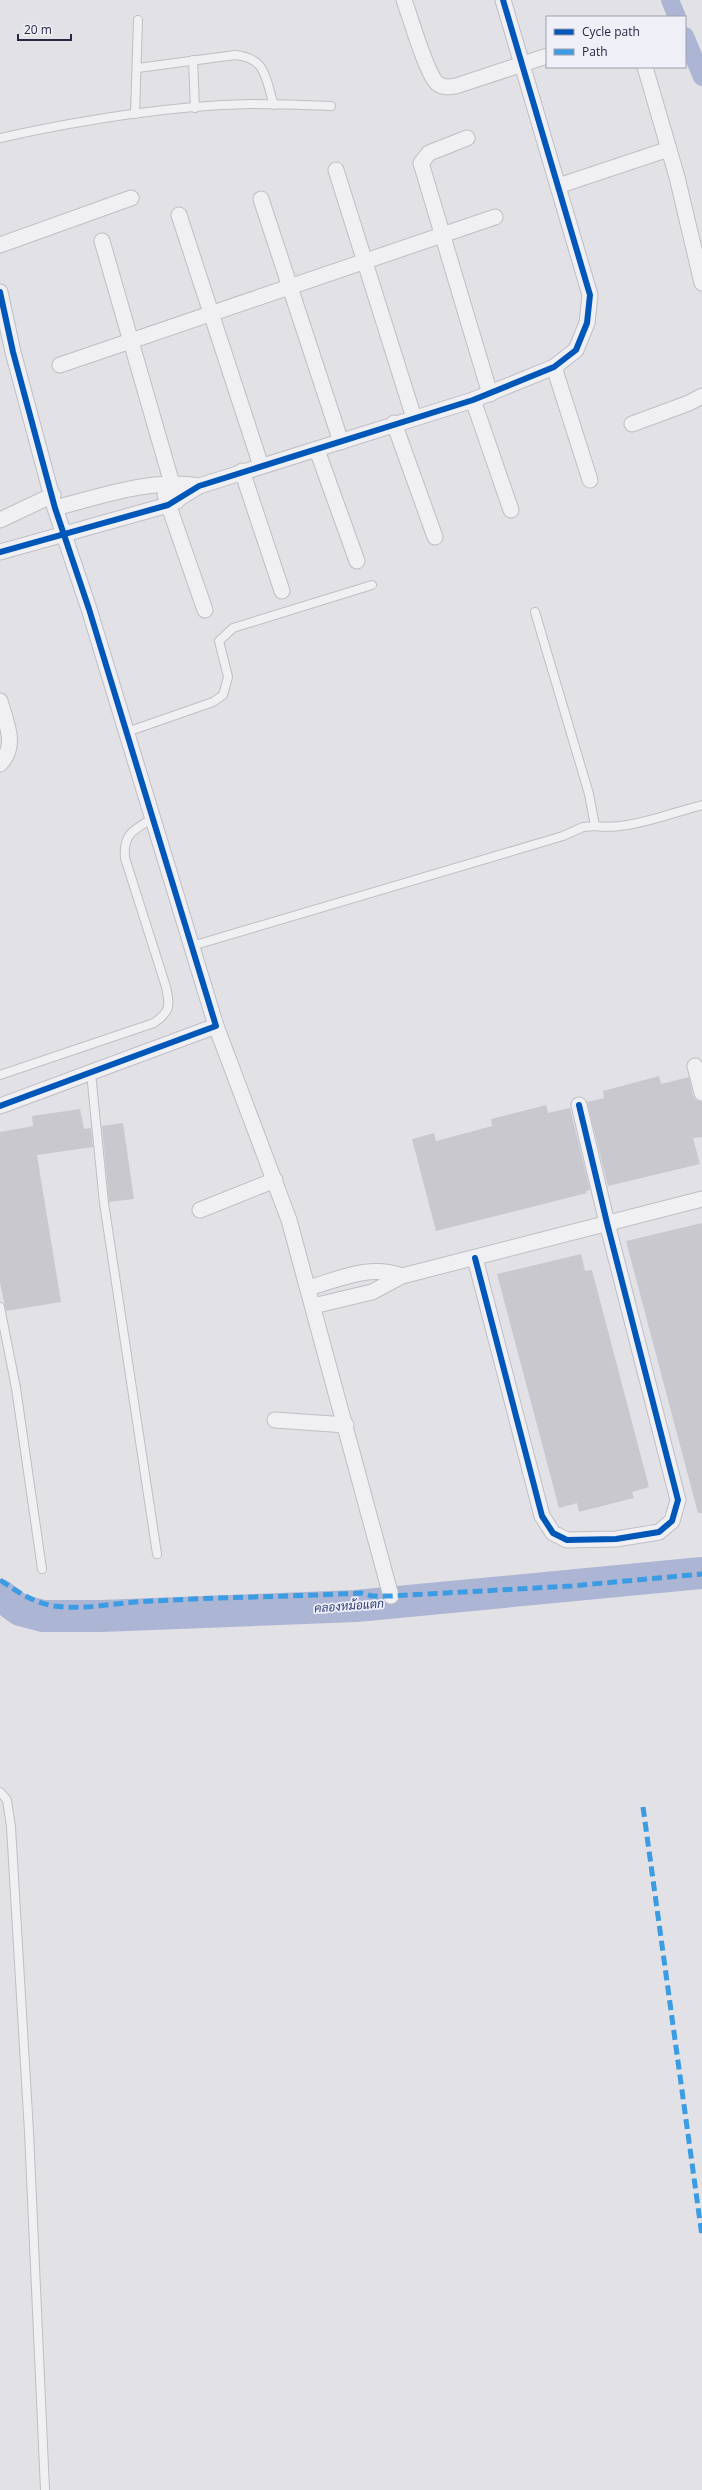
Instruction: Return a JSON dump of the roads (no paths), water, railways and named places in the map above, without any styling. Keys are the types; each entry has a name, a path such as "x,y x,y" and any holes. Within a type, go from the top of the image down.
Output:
{"street":[{"path":"404,0 430,72 437,83 445,87 456,86 546,56"},
{"path":"0,552 172,503 199,486 242,471 317,450 394,423 473,400 554,367 576,350 587,323 590,295 503,0"},
{"path":"645,68 669,149 702,284"},
{"path":"467,138 429,153 420,163 490,394"},
{"path":"558,186 669,149"},
{"path":"336,170 414,418"},
{"path":"0,245 131,198"},
{"path":"261,200 340,442"},
{"path":"179,215 261,466"},
{"path":"60,365 210,312 442,236 495,217"},
{"path":"102,241 131,340 166,483 205,610"},
{"path":"0,292 12,352 63,533 89,609 216,1026 289,1220 346,1425 391,1596"},
{"path":"554,367 590,480"},
{"path":"632,424 689,403 702,396"},
{"path":"473,400 511,510"},
{"path":"394,423 435,538"},
{"path":"317,450 357,561"},
{"path":"242,471 282,591"},
{"path":"0,520 54,501 166,483 199,486"},
{"path":"0,701 10,738 10,751 0,764"},
{"path":"0,1106 216,1026"},
{"path":"695,1066 702,1093"},
{"path":"475,1258 542,1516 553,1533 567,1540 616,1539 659,1532 672,1521 678,1500 607,1223 580,1105"},
{"path":"200,1210 275,1180"},
{"path":"313,1306 372,1292 402,1276 702,1199"},
{"path":"308,1288 372,1270 387,1271 402,1276"},
{"path":"276,1420 346,1425"}],"lane":[{"path":"135,114 138,68 138,20"},
{"path":"138,68 235,55 255,59 262,68 274,105"},
{"path":"193,60 196,108"},
{"path":"0,138 135,114 196,108 274,105 332,106"},
{"path":"127,732 213,702 223,695 228,677 219,641 233,628 372,584"},
{"path":"535,612 588,794 595,826"},
{"path":"192,946 556,838 583,827 614,826 702,805"},
{"path":"0,1075 154,1023 166,1014 170,1003 125,858 124,843 131,832 153,818"},
{"path":"91,1073 104,1203 157,1554"},
{"path":"0,1307 16,1388 42,1569"},
{"path":"0,1792 7,1800 11,1827 29,2132 45,2490"}],"waterway":[{"path":"670,0 677,16"},
{"path":"686,38 702,77"},
{"name":"คลองหม้อแตก","path":"0,1595 20,1610 43,1616 101,1616 356,1606 702,1573"}]}
